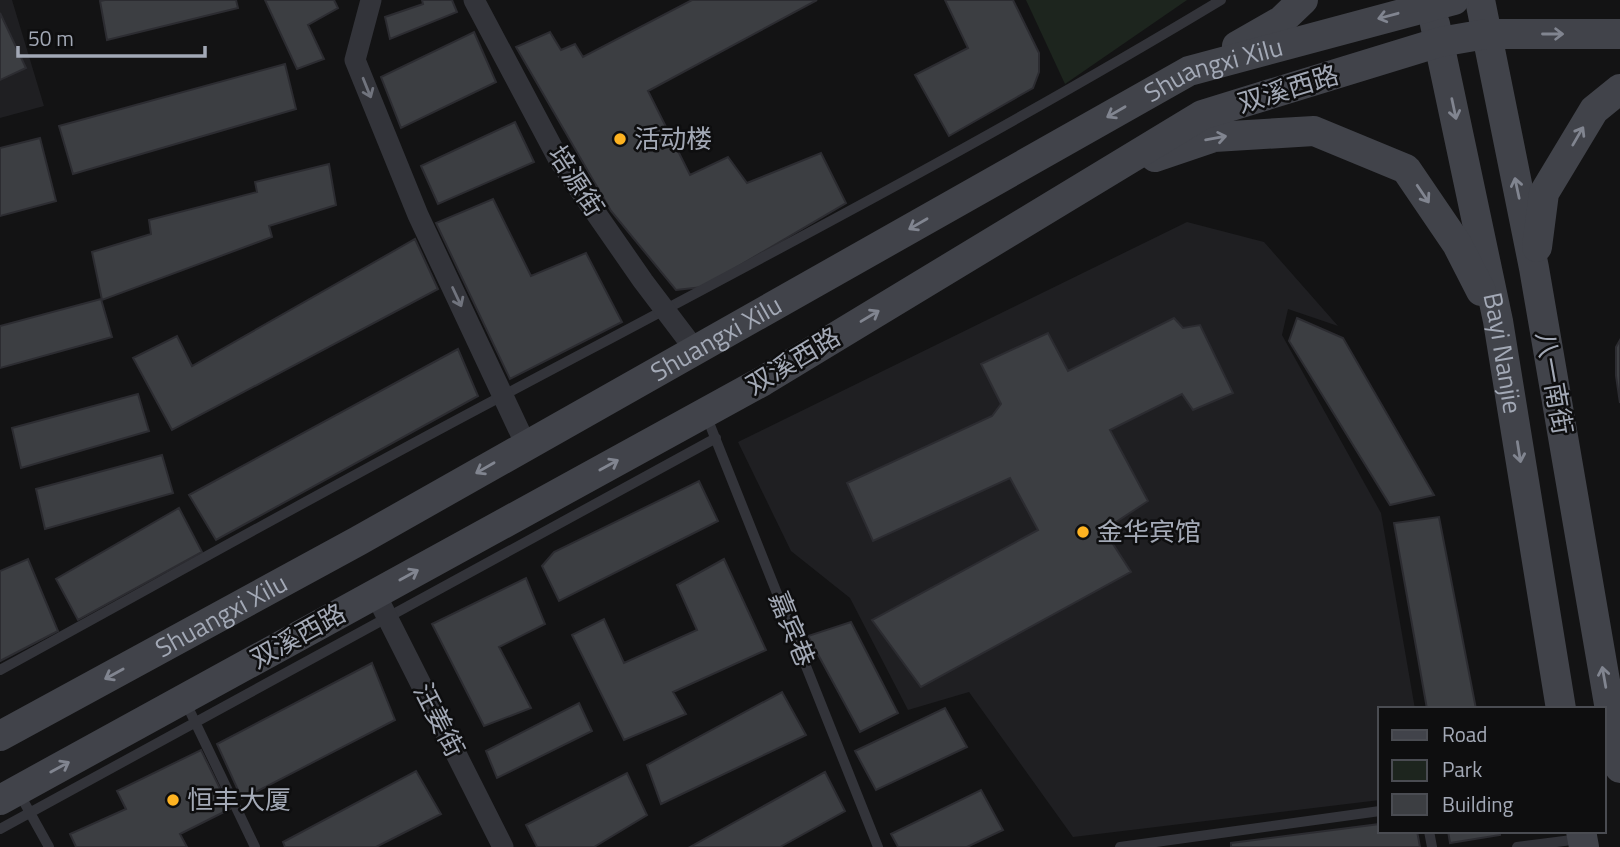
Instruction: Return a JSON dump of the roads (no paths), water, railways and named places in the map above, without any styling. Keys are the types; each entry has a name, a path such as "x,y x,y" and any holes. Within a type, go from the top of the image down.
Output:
{"main road":[{"path":"1197,68 1281,21 1303,0"},
{"name":"八一南街","path":"1479,0 1534,268 1620,768"},
{"name":"Shuangxi Xilu","path":"0,736 358,541 1197,68 1437,2"},
{"name":"Bayi Nanjie","path":"1437,2 1440,42 1498,321 1561,707"},
{"name":"双溪西路","path":"16,801 382,606 710,425 1202,115 1440,42 1486,34 1620,34"},
{"path":"1534,268 1545,193 1594,110 1620,89"},
{"path":"1105,174 1214,137 1314,131 1406,169 1457,243 1498,321"}],"street":[{"path":"371,0 355,60 418,215 526,445"},
{"name":"培源街","path":"474,0 559,160 696,351"},
{"name":"汪姜街","path":"382,606 502,847"}],"lane":[{"path":"0,670 503,395 666,311 1124,59 1221,0"},
{"name":"嘉宾巷","path":"710,425 878,847"},
{"path":"189,710 255,847"},
{"path":"0,829 16,801 49,847"},
{"path":"1120,847 1378,811"},
{"path":"1517,847 1582,839"}],"place":[{"name":"活动楼","path":"620,139"},
{"name":"金华宾馆","path":"1083,532"},
{"name":"恒丰大厦","path":"173,800"}]}
